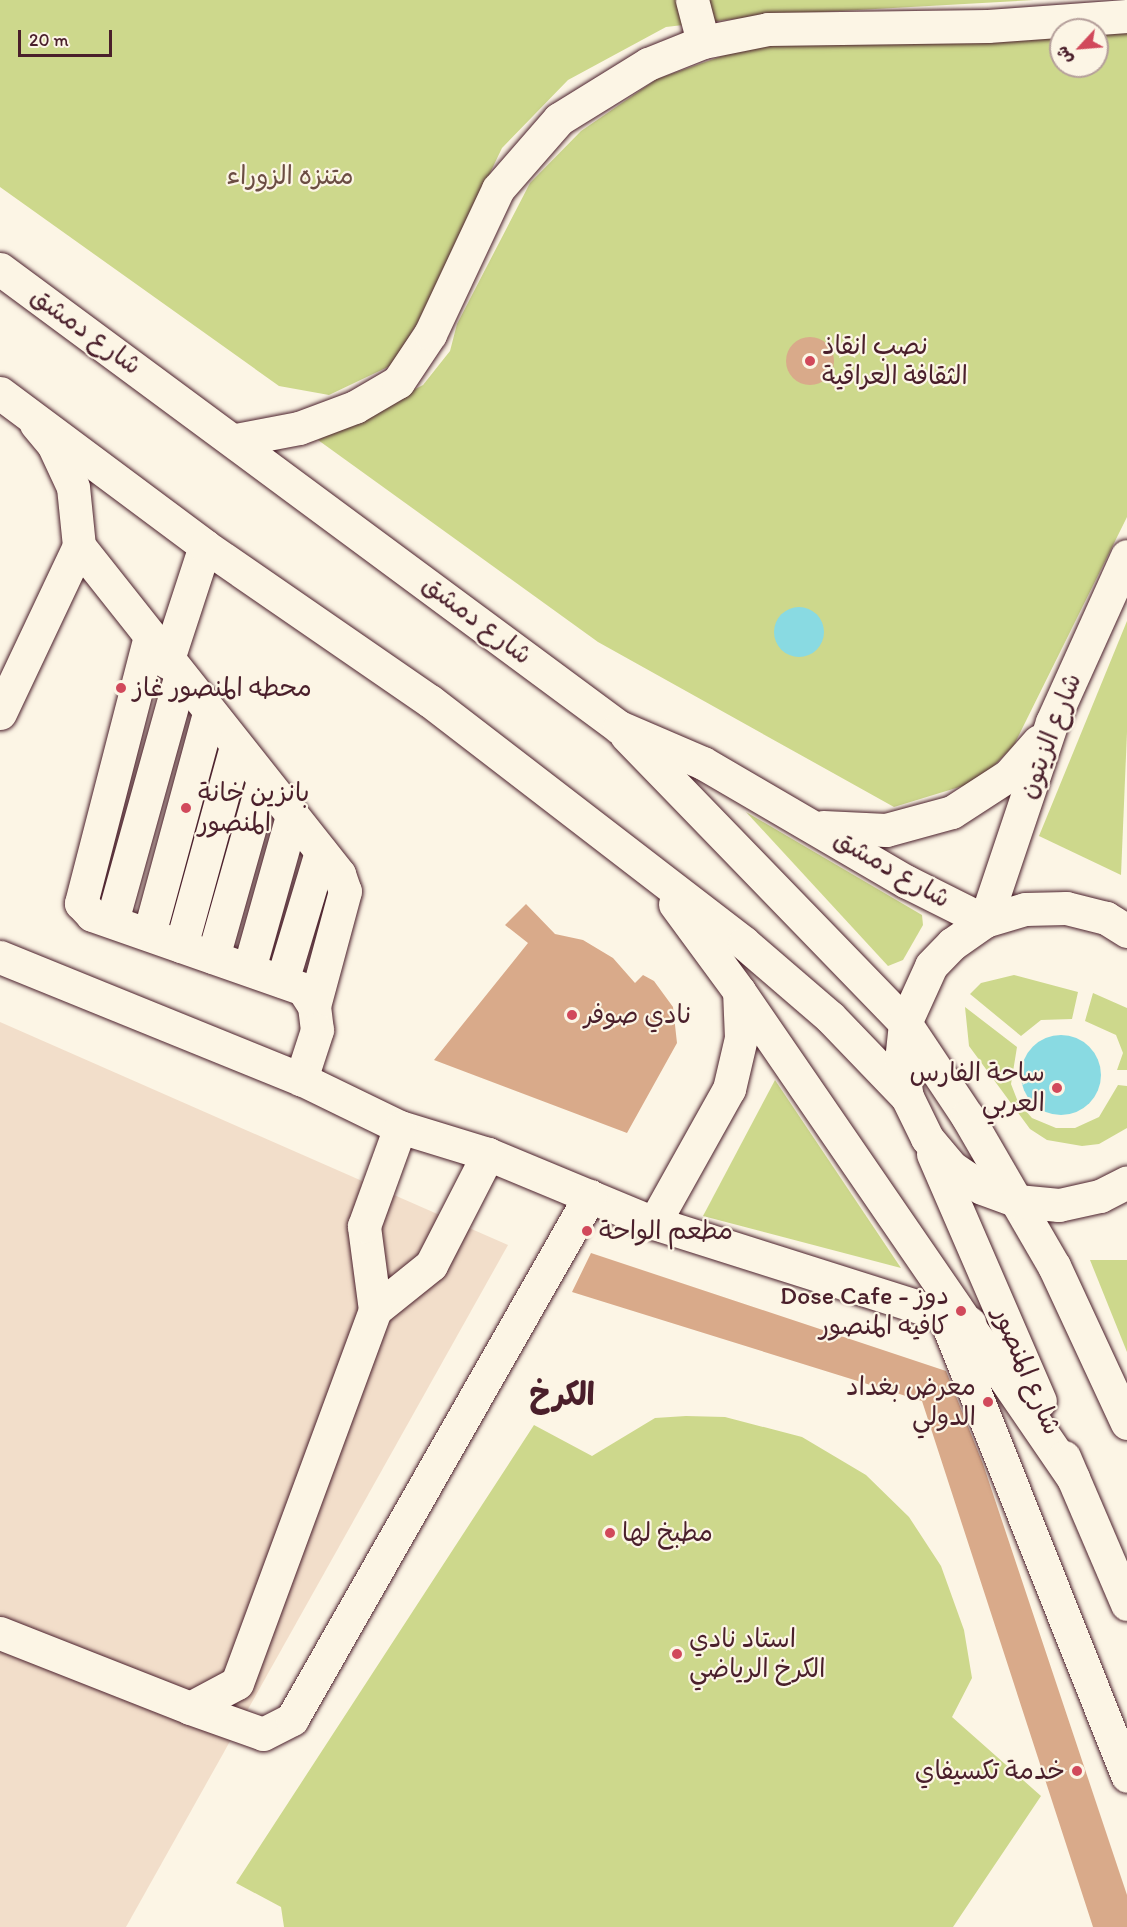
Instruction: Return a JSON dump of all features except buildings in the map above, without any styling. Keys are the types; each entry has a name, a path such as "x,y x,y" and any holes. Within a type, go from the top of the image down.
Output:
{"main road":[{"path":"692,0 703,42"},
{"path":"236,440 299,428 355,407 398,382 430,334 498,189 558,119 648,64 703,42 768,29 988,26 1127,16"},
{"name":"شارع دمشق","path":"0,269 236,440 619,727 703,763 818,826 907,882 985,921"},
{"path":"0,713 79,546 76,500 65,465 13,402"},
{"path":"13,402 205,546 430,701 654,877 744,943 830,1017 907,1097"},
{"path":"79,546 165,660 339,874 345,891 314,1006 317,1030 301,1079"},
{"path":"205,546 82,896 87,912 303,989 314,1006"},
{"name":"شارع الزيتون","path":"985,921 1052,722 1127,555"},
{"path":"112,921 165,660"},
{"path":"148,934 209,713"},
{"path":"818,826 886,830 952,812 1009,775 1052,722"},
{"path":"619,727 905,1023 1017,1201 1054,1266 1127,1423"},
{"path":"181,946 236,747"},
{"path":"213,957 263,780"},
{"path":"249,969 292,816"},
{"path":"282,981 321,852"},
{"path":"654,877 739,991 957,1319 1073,1478"},
{"path":"1127,931 1107,918 1066,908 1025,909 985,921 952,944 931,966 905,1023 901,1060 907,1097 927,1138 951,1167 982,1188 1017,1201 1059,1204 1100,1196 1127,1182"},
{"path":"0,957 301,1079 400,1127 488,1154 654,1222 957,1319"},
{"path":"654,1222 729,1089 741,1038 739,991"},
{"path":"190,1708 237,1683 375,1310 364,1226 400,1127"},
{"name":"شارع المنصور","path":"927,1138 1127,1604"},
{"path":"375,1310 431,1265 488,1154"},
{"path":"0,1633 262,1734 292,1719 590,1196"},
{"path":"957,1319 1127,1776"}],"shaded area":[{"path":"0,1022 508,1245 126,1927 0,1927"}],"green space":[{"name":"متنزه الزوراء","path":"0,0 1034,0 768,15 666,27 568,80 502,148 421,317 392,365 329,395 279,386 0,187"},
{"path":"1127,27 1127,517 1014,745 979,781 894,807 598,642 318,440 423,385 450,351 457,324 530,183 581,131 657,79 742,49 811,40 1049,36 1049,78 1109,78 1109,29"},
{"path":"1127,621 1127,732 1121,875 1039,836"},
{"path":"746,812 922,915 923,925 903,960 888,966"},
{"path":"1014,975 1078,992 1072,1019 1041,1020 1021,1036 970,994 981,983"},
{"path":"1093,993 1127,1008 1127,1070 1117,1070 1123,1053 1116,1035 1085,1021"},
{"path":"965,1007 1017,1047 1011,1084 1018,1102 1032,1118 1056,1128 1075,1128 1099,1117 1118,1085 1127,1086 1127,1128 1099,1144 1082,1146 1047,1140 1030,1129 969,1046"},
{"path":"775,1080 901,1268 703,1216"},
{"path":"1090,1260 1127,1260 1127,1352"},
{"name":"استاد نادي الكرخ الرياضي","path":"725,1417 802,1437 866,1475 909,1517 941,1566 964,1630 972,1678 952,1717 1041,1796 953,1927 284,1927 281,1907 236,1883 534,1425 592,1456 655,1418"}],"water":[{"path":"794,607 804,607 817,614 824,627 824,637 817,650 804,657 794,657 785,653 778,646 774,637 774,627 778,618 785,611"},
{"path":"1053,1035 1069,1035 1090,1046 1101,1067 1101,1083 1090,1104 1069,1115 1053,1115 1039,1109 1027,1097 1021,1083 1021,1067 1027,1053 1039,1041"}],"place":[{"name":"نصب انقاذ الثقافة العراقية","path":"810,361"},
{"name":"محطه المنصور غاز","path":"121,688"},
{"name":"بانزين خانة المنصور","path":"186,808"},
{"name":"نادي صوفر","path":"572,1015"},
{"name":"ساحة الفارس العربي","path":"1057,1088"},
{"name":"مطعم الواحة","path":"587,1231"},
{"name":"Dose Cafe - دوز كافيه المنصور","path":"961,1311"},
{"name":"معرض بغداد الدولي","path":"988,1402"},
{"name":"مطبخ لها","path":"610,1533"},
{"name":"استاد نادي الكرخ الرياضي","path":"677,1654"},
{"name":"خدمة تكسيفاي","path":"1077,1771"}],"district":[{"name":"الكرخ","path":"562,1394"}]}
